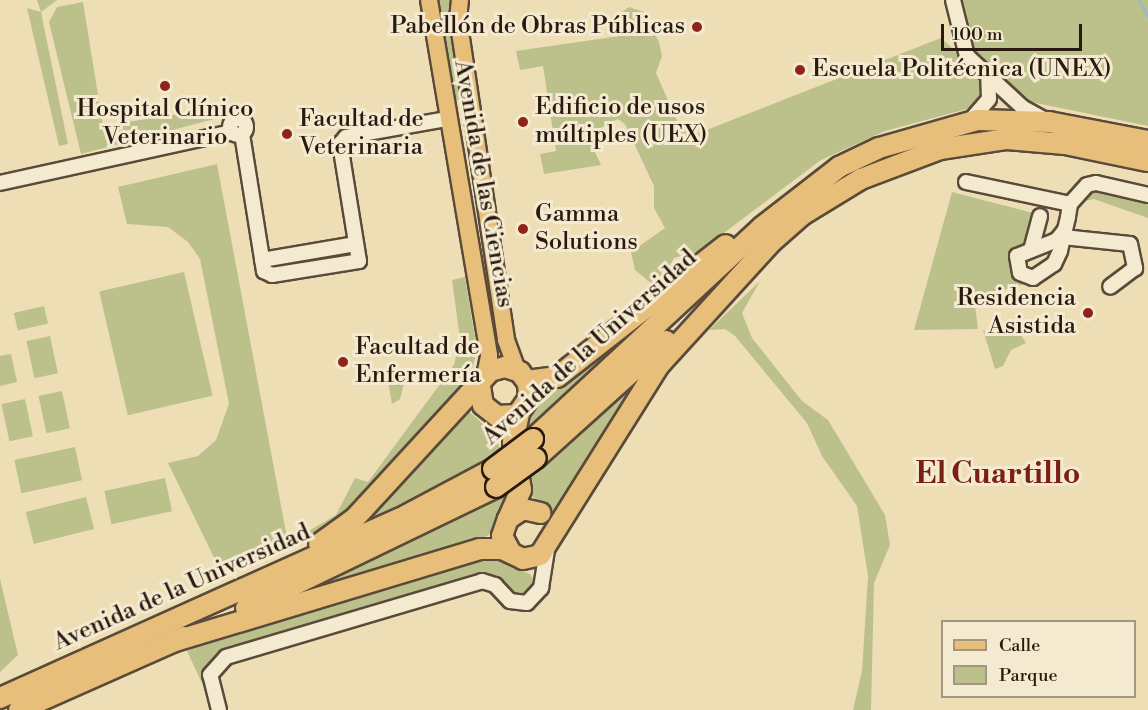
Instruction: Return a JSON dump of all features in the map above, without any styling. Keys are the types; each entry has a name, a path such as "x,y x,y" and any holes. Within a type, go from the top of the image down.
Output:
{"highway":[{"name":"Avenida de la Universidad","path":"535,448 762,227 812,186 879,147 966,123 1049,122 1148,141"},
{"name":"Avenida de la Universidad","path":"19,710 172,642 494,478 535,448 776,237 861,179 898,161 979,140 1065,144 1148,160"},
{"path":"261,580 355,518 482,381 500,367 522,375 557,377 774,207 812,186"},
{"path":"172,642 480,549 517,556 549,547 660,363 776,237"},
{"path":"522,375 529,398 519,413 513,442 521,490 552,528 549,547"},
{"path":"482,381 481,403 497,416 513,442"},
{"path":"497,416 519,413"},
{"name":"Avenida de la Universidad","path":"0,699 261,580 494,478"},
{"path":"517,556 502,536 521,490"},
{"path":"508,519 523,509 541,513"}],"main road":[{"name":"Avenida de las Ciencias","path":"429,0 447,119 489,356 482,381"},
{"name":"Avenida de las Ciencias","path":"460,0 458,18 502,317 522,375"}],"street":[{"path":"953,0 967,56 1022,107 1049,122"},
{"path":"966,123 989,99 988,76"},
{"path":"0,183 234,130 264,271 272,275 359,261 340,144 346,136 447,119"},
{"path":"966,182 1070,204"},
{"path":"1110,287 1135,268 1130,244 1064,234 1057,240 1017,256 1016,265 1034,278 1054,264 1064,234 1070,204 1087,185 1096,183 1148,195"},
{"path":"1030,250 1041,216"},
{"path":"262,260 356,244"},
{"path":"219,710 210,675 226,657 482,581 495,585 510,601 527,603 541,588 541,574 549,547"},
{"path":"517,556 541,574"}],"green space":[{"path":"37,0 57,0 41,12"},
{"path":"435,0 454,0 466,99 451,101"},
{"path":"959,0 1148,0 1148,126 1031,102 971,51"},
{"path":"83,2 103,126 221,107 222,117 81,154 49,22 57,7"},
{"path":"629,7 644,12 659,42 662,56 656,73 678,123 691,136 941,38 974,68 987,87 978,106 885,131 821,160 700,251 674,258 666,273 652,284 635,270 631,252 665,228 654,208 654,186 625,124 618,119 587,135 601,165 544,174 540,154 556,151 543,66 520,70 516,51 620,36 626,29 619,14"},
{"path":"27,8 41,12 68,144 59,146"},
{"path":"217,164 288,543 336,515 355,478 368,482 454,365 460,339 452,280 465,277 477,350 470,378 339,519 319,534 223,576 168,463 198,456 216,440 229,404 200,259 188,242 168,227 127,224 118,187"},
{"path":"952,192 1033,213 1028,242 1017,256 1025,284 974,298 978,329 914,330"},
{"path":"1093,192 1148,204 1148,218 1094,199 1082,202"},
{"path":"184,272 213,396 128,415 99,292"},
{"path":"696,275 565,400 519,438 519,425 546,388"},
{"path":"760,281 742,313 752,338 802,401 828,420 885,515 890,545 874,583 871,710 853,710 862,671 868,576 857,506 822,456 807,423 735,336 725,329 709,330"},
{"path":"44,306 48,324 18,331 14,313"},
{"path":"983,330 1018,330 1026,343 1011,350 1003,366 995,369"},
{"path":"50,336 58,373 34,378 27,341"},
{"path":"11,354 17,382 0,386 0,356"},
{"path":"408,368 400,399 392,404 386,371"},
{"path":"648,368 555,516 533,497 524,478"},
{"path":"62,391 70,428 46,433 39,396"},
{"path":"25,399 33,436 9,441 2,404"},
{"path":"464,407 493,433 502,452 421,498 356,527"},
{"path":"75,447 82,480 21,493 14,460"},
{"path":"165,478 172,511 111,524 104,491"},
{"path":"509,488 510,497 491,534 474,542 269,604 440,526"},
{"path":"86,497 94,529 34,544 26,512"},
{"path":"487,556 530,574 536,585 528,597 517,599 497,581 222,653 208,666 207,694 187,651 226,634"},
{"path":"0,579 18,655 0,672"}],"waterway":[{"path":"1139,0 1148,17"}],"place":[{"name":"Pabellón de Obras Públicas","path":"697,27"},
{"name":"Escuela Politécnica (UNEX)","path":"800,70"},
{"name":"Hospital Clínico Veterinario","path":"165,86"},
{"name":"Edificio de usos múltiples (UEX)","path":"523,122"},
{"name":"Facultad de Veterinaria","path":"287,134"},
{"name":"Gamma Solutions","path":"523,229"},
{"name":"Residencia Asistida","path":"1088,313"},
{"name":"Facultad de Enfermería","path":"343,362"}],"district":[{"name":"El Cuartillo","path":"998,474"}]}
